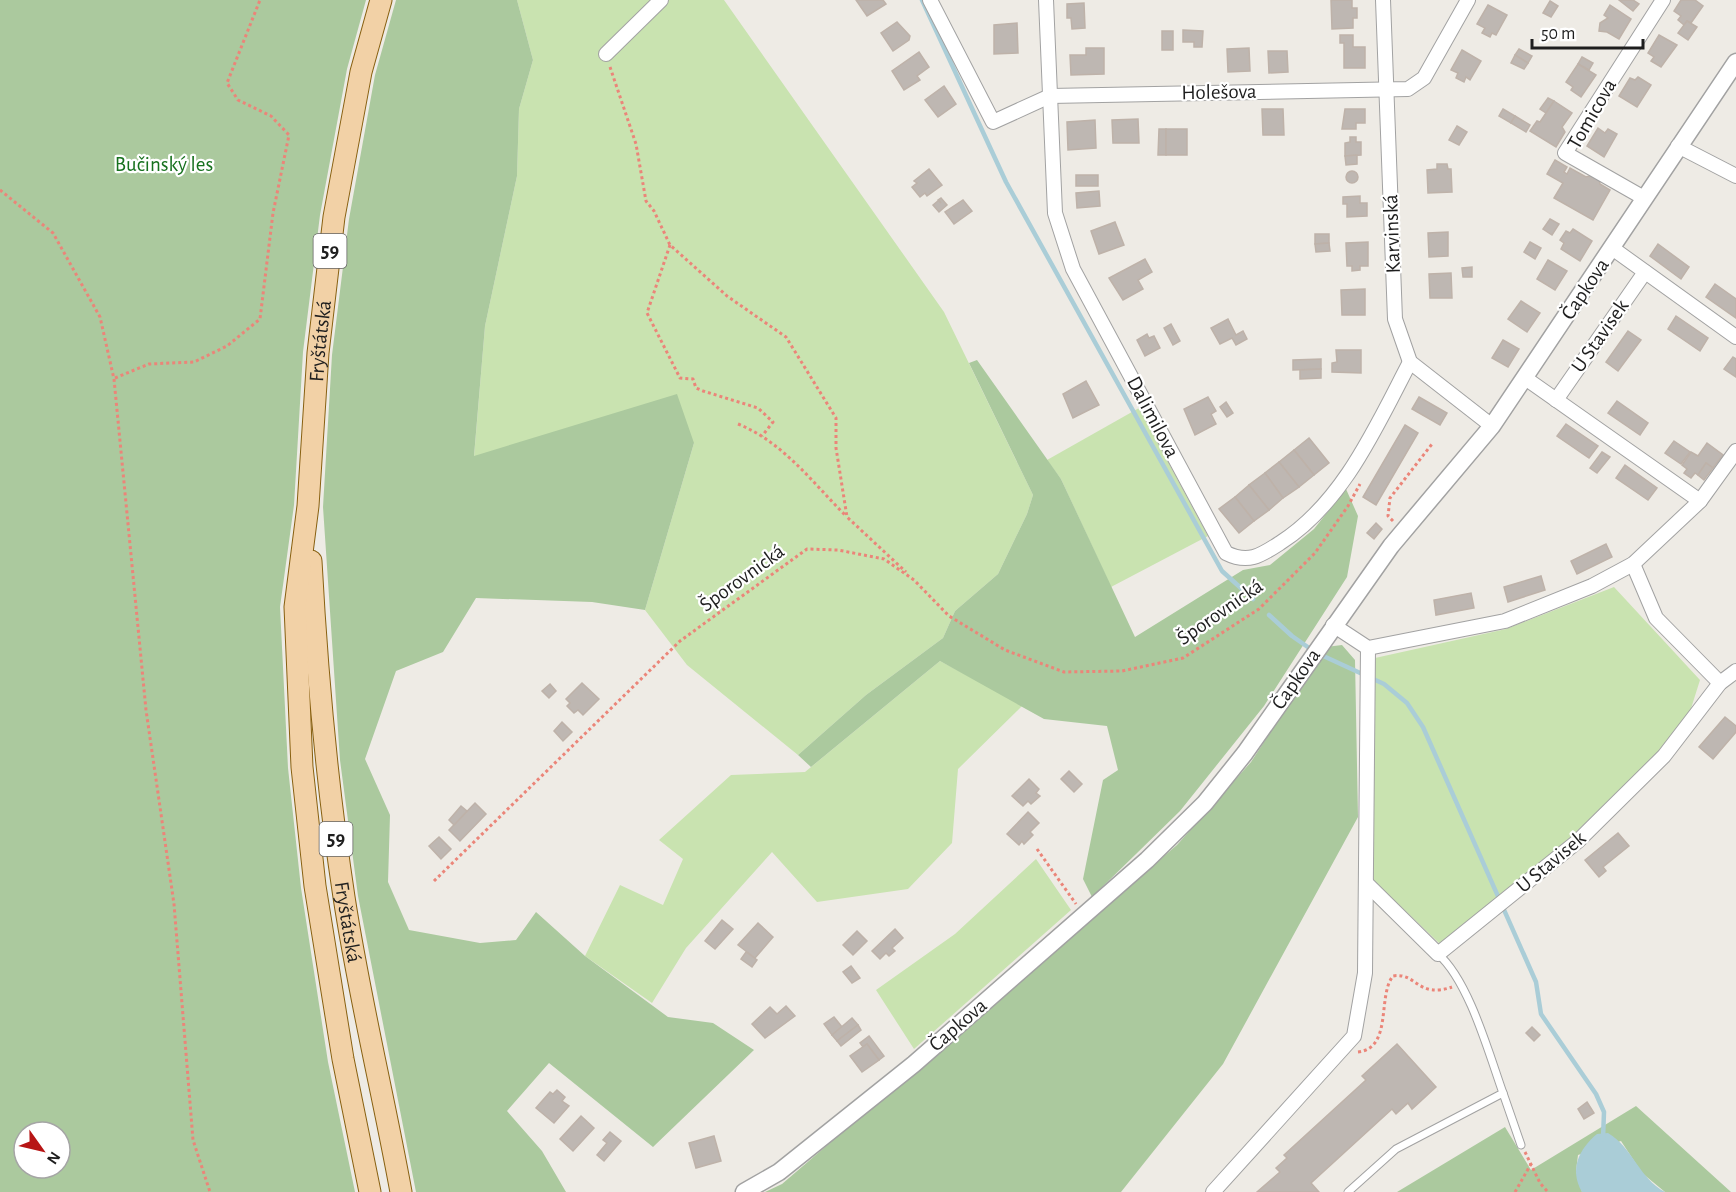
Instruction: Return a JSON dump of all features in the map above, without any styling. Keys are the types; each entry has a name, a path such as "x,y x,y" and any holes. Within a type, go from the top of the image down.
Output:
{"main road":[{"name":"Fryštátská","path":"370,1192 343,1059 322,932 302,767 295,607 308,506 318,353 334,217 361,72 381,0"},
{"name":"Fryštátská","path":"308,506 325,750 339,864 372,1052 401,1192"}],"street":[{"path":"606,54 661,0"},
{"path":"930,0 993,122 1050,96"},
{"name":"Dalimilova","path":"1046,0 1055,213 1073,268 1226,553 1239,560 1258,557 1304,528 1351,470 1410,362"},
{"name":"Karvinská","path":"1383,0 1395,319 1410,362"},
{"name":"Holešova","path":"1050,96 1408,90 1424,78 1468,0"},
{"name":"Tomicova","path":"1644,198 1565,153 1663,0"},
{"name":"Čapkova","path":"744,1192 779,1172 914,1064 1148,860 1205,803 1245,753 1333,625 1403,530 1492,426 1736,62"},
{"path":"1678,146 1736,176"},
{"path":"1612,248 1736,337"},
{"name":"U Stavisek","path":"1556,400 1645,272"},
{"path":"1410,362 1492,426"},
{"path":"1525,378 1700,501"},
{"path":"1333,625 1368,648 1505,621 1592,586 1633,564 1700,501 1736,451"},
{"path":"1633,564 1656,618 1720,683"},
{"path":"1214,1192 1354,1036 1365,973 1368,648"},
{"name":"U Stavisek","path":"1438,954 1578,841 1664,756 1720,683 1736,671"},
{"path":"1366,883 1438,954"}],"lane":[{"path":"1438,954 1450,965 1479,1027 1521,1145"},
{"path":"1348,1192 1396,1149 1503,1093"}],"path":[{"path":"114,379 149,364 194,362 227,346 260,319 273,213 289,135 271,116 238,100 227,82 260,0"},
{"path":"606,54 636,144 646,201 670,245 727,296 786,337 836,418 836,448 847,517"},
{"path":"0,190 53,233 100,317 114,379 146,710 174,904 193,1140 210,1192"},
{"path":"670,245 647,313 652,324 680,378 693,379 696,388 758,408 773,422 762,436"},
{"path":"738,424 762,436 803,469 847,517 914,580"},
{"path":"1403,530 1388,516 1390,498 1432,444"},
{"name":"Šporovnická","path":"434,881 680,641 807,549 838,550 884,559 914,580 949,616 1005,650 1064,672 1122,671 1183,658 1259,609 1315,553 1348,506 1365,474"},
{"path":"1037,849 1084,915"},
{"path":"1341,1052 1362,1052 1376,1041 1382,1027 1386,984 1393,976 1400,975 1429,991 1439,992 1460,985"},
{"path":"1521,1145 1540,1183 1548,1192"},
{"path":"1515,1192 1530,1164"}],"green space":[{"name":"Bučinský les","path":"0,0 366,0 347,69 320,215 303,352 294,505 280,607 288,768 301,888 328,1062 355,1192 0,1192"},
{"path":"396,0 517,0 533,60 519,109 517,176 485,326 474,456 677,394 694,443 645,610 592,602 476,598 443,652 396,671 365,759 390,815 388,882 409,930 480,943 516,940 536,912 585,956 668,1017 713,1023 754,1050 653,1147 549,1063 507,1111 542,1151 566,1192 416,1192 358,896 340,760 323,507 332,355 349,219 375,75"},
{"path":"517,0 724,0 944,312 1033,495 1027,514 998,574 955,611 943,638 866,695 798,755 687,665 645,610 694,443 474,457 485,326 517,176 519,109 533,60"},
{"path":"977,360 1061,479 1135,637 1243,570 1270,565 1314,529 1346,489 1358,516 1347,577 1264,706 1180,811 1092,897 1083,879 1103,780 1118,770 1107,726 1044,719 940,661 811,767 798,755 866,695 943,638 955,611 998,574 1027,514 1033,495 969,363"},
{"path":"1139,408 1208,536 1111,587 1061,479 1047,460"},
{"path":"1614,587 1700,680 1688,718 1657,753 1572,836 1440,944 1373,880 1375,658 1506,629"},
{"path":"1342,645 1355,660 1358,817 1223,1064 1121,1192 765,1192 782,1184 1177,845 1251,762 1326,647"},
{"path":"940,661 1023,705 958,769 952,843 908,889 817,902 772,852 686,948 652,1003 585,956 620,885 663,905 683,859 659,840 731,775 805,772"},
{"path":"1036,859 1071,910 914,1049 876,990 955,934"},
{"path":"1636,1106 1731,1192 1665,1192 1642,1173 1621,1141 1578,1155 1576,1171 1582,1192 1397,1192 1505,1127 1531,1170"}],"water":[{"path":"1608,1133 1617,1139 1649,1179 1665,1192 1582,1192 1576,1175 1581,1153 1597,1134"}],"building":[{"path":"856,0 883,0 886,4 867,16"},
{"path":"1331,0 1352,0 1352,8 1357,8 1357,18 1353,18 1353,28 1332,29"},
{"path":"1619,0 1633,0 1639,4 1633,11"},
{"path":"1681,0 1695,0 1703,6 1691,23 1687,21 1684,25 1678,20 1681,16 1674,11"},
{"path":"1550,1 1558,6 1551,17 1543,13"},
{"path":"1084,3 1085,28 1072,29 1071,18 1067,18 1067,4"},
{"path":"1488,5 1507,15 1496,35 1492,33 1490,37 1482,33 1485,28 1477,24"},
{"path":"1610,5 1631,19 1619,39 1607,32 1599,31 1600,23 1608,18 1604,15"},
{"path":"1687,21 1697,27 1688,40 1678,33"},
{"path":"897,22 910,36 909,40 893,51 881,33"},
{"path":"1017,23 1018,53 994,54 994,25"},
{"path":"1183,30 1203,31 1202,47 1194,47 1194,42 1183,42"},
{"path":"1162,31 1173,31 1173,50 1162,50"},
{"path":"1340,35 1353,35 1353,47 1365,47 1365,68 1344,68 1344,43 1340,43"},
{"path":"1659,35 1677,45 1661,67 1651,61 1654,57 1648,53"},
{"path":"1086,48 1104,48 1104,74 1071,75 1070,55 1086,55"},
{"path":"1249,48 1250,71 1228,72 1227,49"},
{"path":"1519,49 1532,56 1528,63 1515,55"},
{"path":"1462,50 1481,61 1470,80 1466,77 1464,82 1456,78 1458,73 1451,70"},
{"path":"1268,51 1287,51 1288,72 1269,73"},
{"path":"919,52 929,67 917,76 920,80 904,90 892,71"},
{"path":"1515,55 1528,63 1524,69 1511,63"},
{"path":"1582,57 1593,63 1589,70 1578,64"},
{"path":"1578,64 1596,75 1581,97 1571,90 1573,87 1566,82"},
{"path":"1638,77 1651,85 1637,107 1619,96 1630,78 1635,80"},
{"path":"944,86 956,104 938,117 925,100"},
{"path":"1548,98 1554,101 1546,113 1540,109"},
{"path":"1554,101 1572,113 1562,127 1565,132 1556,147 1530,131 1537,121 1540,122"},
{"path":"1262,109 1283,109 1284,135 1263,135"},
{"path":"1345,109 1365,109 1365,123 1356,123 1356,129 1342,129"},
{"path":"1503,109 1515,116 1511,123 1499,116"},
{"path":"1515,116 1530,125 1526,132 1511,123"},
{"path":"1138,119 1139,143 1113,143 1112,120"},
{"path":"1095,120 1096,148 1068,150 1067,122"},
{"path":"1457,126 1467,132 1459,145 1449,140"},
{"path":"1598,128 1605,133 1608,129 1617,134 1604,157 1587,146"},
{"path":"1159,129 1166,129 1166,155 1158,155"},
{"path":"1166,129 1187,129 1187,155 1166,155"},
{"path":"1350,137 1356,137 1356,142 1361,142 1361,155 1345,156 1345,143 1350,142"},
{"path":"1357,155 1357,164 1346,165 1345,156"},
{"path":"1555,160 1567,167 1564,172 1567,174 1570,168 1586,177 1593,175 1599,178 1600,184 1610,190 1593,220 1554,198 1563,183 1547,174"},
{"path":"1437,164 1447,164 1448,169 1451,169 1452,192 1428,193 1427,170 1437,169"},
{"path":"929,169 942,185 927,196 925,193 920,197 912,187 917,183 914,181"},
{"path":"1352,171 1358,177 1352,183 1346,177"},
{"path":"1076,175 1098,175 1098,186 1076,186"},
{"path":"1099,191 1100,206 1077,208 1076,193"},
{"path":"1360,196 1360,203 1367,203 1367,216 1347,217 1347,204 1343,204 1343,197"},
{"path":"941,198 947,205 939,212 933,205"},
{"path":"963,200 972,211 954,224 945,212"},
{"path":"1550,219 1559,224 1552,235 1543,229"},
{"path":"1115,222 1124,245 1099,254 1091,231"},
{"path":"1573,229 1592,241 1580,261 1561,249 1564,243 1560,240 1566,231 1570,233"},
{"path":"1448,232 1448,256 1429,257 1428,233"},
{"path":"1315,234 1329,234 1329,243 1315,244"},
{"path":"1368,242 1368,266 1360,266 1360,270 1352,271 1352,266 1347,266 1346,243"},
{"path":"1530,242 1541,248 1535,259 1524,252"},
{"path":"1329,243 1330,251 1316,252 1315,244"},
{"path":"1658,244 1689,267 1681,279 1650,256"},
{"path":"1145,259 1152,272 1138,280 1143,289 1123,300 1109,278"},
{"path":"1548,260 1567,271 1555,290 1537,279"},
{"path":"1472,267 1472,277 1463,277 1462,268"},
{"path":"1451,273 1452,298 1430,298 1429,274"},
{"path":"1715,284 1736,299 1736,318 1706,297"},
{"path":"1365,289 1365,315 1342,315 1341,290"},
{"path":"1521,301 1540,313 1527,332 1508,319"},
{"path":"1676,316 1708,338 1700,351 1668,329"},
{"path":"1228,319 1236,335 1243,331 1247,339 1236,345 1232,338 1220,344 1211,328"},
{"path":"1171,324 1180,341 1173,345 1164,328"},
{"path":"1628,331 1641,340 1618,371 1606,362"},
{"path":"1147,334 1149,338 1154,336 1160,348 1145,356 1137,340"},
{"path":"1503,340 1519,349 1508,367 1492,358"},
{"path":"1336,350 1361,350 1361,373 1332,372 1332,363 1337,362"},
{"path":"1733,357 1736,359 1736,377 1724,369"},
{"path":"1321,359 1321,369 1293,370 1293,360"},
{"path":"1321,369 1321,378 1300,379 1300,370"},
{"path":"1086,381 1099,405 1073,418 1063,394"},
{"path":"1208,397 1216,411 1211,414 1216,424 1195,435 1184,409"},
{"path":"1419,397 1447,413 1440,425 1412,409"},
{"path":"1617,401 1648,423 1640,435 1608,413"},
{"path":"1226,402 1233,413 1227,417 1220,407"},
{"path":"1566,424 1598,446 1589,458 1557,436"},
{"path":"1405,425 1418,433 1376,505 1363,497"},
{"path":"1309,438 1329,463 1314,475 1294,450"},
{"path":"1674,441 1690,452 1681,464 1665,453"},
{"path":"1707,443 1723,455 1713,468 1706,463 1698,475 1695,473 1691,478 1684,473 1687,469 1682,465 1691,452 1698,456"},
{"path":"1294,450 1314,475 1299,487 1279,462"},
{"path":"1602,452 1610,457 1597,473 1590,468"},
{"path":"1279,462 1299,487 1283,498 1265,473"},
{"path":"1706,463 1713,468 1704,480 1698,475"},
{"path":"1625,465 1657,488 1648,500 1616,478"},
{"path":"1265,473 1283,498 1269,510 1249,485"},
{"path":"1249,485 1269,510 1254,521 1235,497"},
{"path":"1235,497 1254,521 1239,533 1219,509"},
{"path":"1376,523 1382,529 1374,539 1367,533"},
{"path":"1606,544 1612,557 1577,574 1571,561"},
{"path":"1541,576 1545,590 1508,602 1504,587"},
{"path":"1471,593 1474,608 1436,615 1434,600"},
{"path":"582,683 599,699 583,715 578,710 574,713 567,706 570,703 566,699"},
{"path":"550,684 556,691 549,698 542,691"},
{"path":"1725,717 1736,726 1736,732 1713,759 1699,747"},
{"path":"562,722 572,732 563,741 554,731"},
{"path":"1069,771 1082,784 1074,792 1061,779"},
{"path":"1029,779 1039,789 1036,793 1040,796 1031,804 1028,801 1023,806 1012,796"},
{"path":"475,803 486,814 460,841 449,830"},
{"path":"461,806 467,811 454,825 449,820"},
{"path":"1028,812 1039,823 1030,832 1033,835 1024,844 1022,841 1019,845 1007,834"},
{"path":"1618,833 1629,846 1603,867 1606,871 1599,877 1585,860"},
{"path":"439,837 451,849 441,859 429,846"},
{"path":"722,920 733,929 715,949 705,941"},
{"path":"758,923 773,937 755,958 738,945"},
{"path":"895,929 903,938 892,948 895,951 889,956 886,953 880,959 872,951"},
{"path":"857,931 867,941 853,955 843,945"},
{"path":"746,952 757,960 752,967 741,959"},
{"path":"851,966 860,978 852,983 843,972"},
{"path":"786,1006 795,1016 765,1038 752,1024 770,1007 777,1014"},
{"path":"834,1017 842,1027 832,1035 824,1024"},
{"path":"852,1018 858,1025 837,1041 832,1035"},
{"path":"858,1025 861,1030 841,1046 837,1041"},
{"path":"1532,1027 1540,1035 1534,1041 1526,1033"},
{"path":"869,1036 884,1056 879,1060 867,1044 863,1047 860,1043"},
{"path":"867,1044 879,1060 862,1072 850,1056"},
{"path":"1397,1044 1436,1087 1412,1109 1408,1103 1396,1114 1392,1109 1311,1183 1319,1192 1257,1192 1280,1172 1276,1168 1287,1158 1284,1155 1366,1080 1362,1076"},
{"path":"557,1090 565,1097 562,1101 569,1106 554,1123 536,1108 550,1092 553,1094"},
{"path":"1587,1102 1594,1113 1584,1119 1578,1109"},
{"path":"581,1116 594,1128 573,1151 560,1139"},
{"path":"610,1132 621,1141 604,1161 597,1155 607,1143 603,1140"},
{"path":"714,1136 721,1161 696,1168 689,1143"}],"waterway":[{"path":"922,0 1006,182 1222,571 1253,599"},
{"path":"1269,615 1312,650"},
{"path":"1319,654 1384,684 1407,703 1423,727 1536,982 1541,1014 1596,1094 1604,1112 1603,1139"}]}
